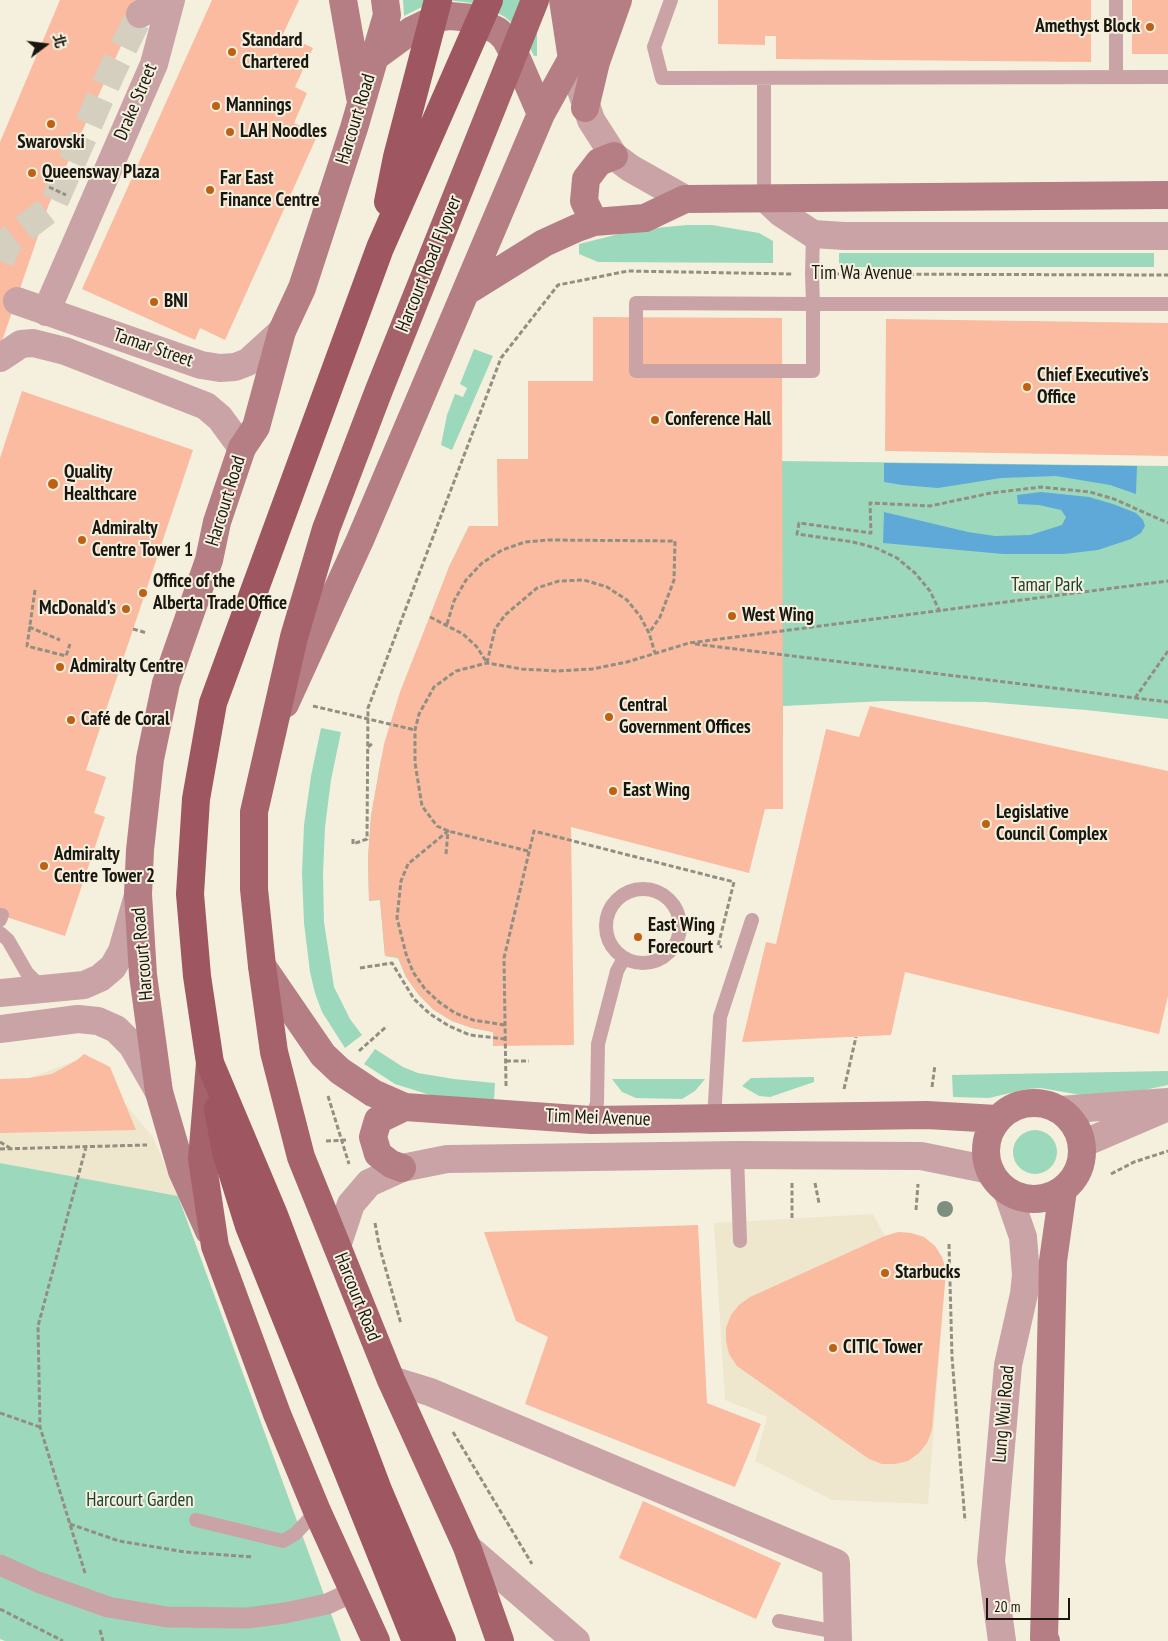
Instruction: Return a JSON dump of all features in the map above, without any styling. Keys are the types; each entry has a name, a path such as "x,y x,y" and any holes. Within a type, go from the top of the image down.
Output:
{"highway":[{"path":"380,248 397,157 438,0"},
{"path":"380,248 489,0"},
{"name":"Harcourt Road","path":"380,248 213,703 196,798 190,894 196,976 210,1063 274,1215 378,1490 442,1641"},
{"path":"210,1063 226,1152 249,1226 416,1641"}],"main road":[{"path":"343,0 361,102"},
{"name":"Harcourt Road","path":"376,1641 317,1511 277,1414 215,1246 182,1171 159,1092 143,975 138,894 144,798 157,721 166,683 209,560 217,522 242,448 256,427 282,331 302,288 375,57 387,15 386,0"},
{"name":"Harcourt Road Flyover","path":"326,529 379,390 535,0"},
{"path":"563,0 571,60"},
{"name":"Harcourt Road","path":"272,732 360,540 541,114 571,60 592,0"},
{"path":"585,108 596,62 618,0"},
{"path":"375,57 412,30 436,18 450,16 472,18 498,31 505,38 518,61 541,114"},
{"path":"594,222 584,201 586,179 599,162 614,156"},
{"path":"467,291 544,243 594,222 645,218 685,199 1168,195"},
{"name":"Harcourt Road","path":"326,529 294,637 254,812 254,889 274,1052 301,1157 391,1380 467,1546 500,1641"},
{"name":"Tim Mei Avenue","path":"262,966 322,1056 340,1071 373,1093 405,1107 591,1120 927,1115 997,1120"},
{"name":"Harcourt Road","path":"210,1063 202,1159 215,1246"},
{"name":"Lung Wui Road","path":"1007,1191 997,1182 990,1170 986,1144 990,1131 997,1120 1007,1110 1020,1104 1033,1102 1047,1104 1060,1110"},
{"path":"402,1168 391,1164 378,1154 372,1137 378,1120 405,1107"},
{"path":"1007,1191 1020,1197 1035,1200 1050,1197 1063,1190 1079,1170 1082,1144 1075,1124 1060,1110"},
{"path":"1044,1640 1053,1261 1063,1190"}],"street":[{"path":"140,14 166,0"},
{"name":"Drake Street","path":"46,312 154,64 172,0"},
{"path":"571,60 585,108 595,128 614,156 630,168 685,199"},
{"name":"Tim Wa Avenue","path":"764,197 781,213 813,234 844,236 1168,236"},
{"name":"Tamar Street","path":"17,301 202,365 220,368 235,367 248,362 282,331"},
{"name":"Tamar Street","path":"0,358 21,344 45,345 193,399 213,411 242,448"},
{"path":"0,993 84,985 100,978 113,967 122,951 138,894"},
{"path":"0,1029 78,1019 98,1021 116,1029 132,1045 159,1092"},
{"path":"1060,1110 1168,1102"},
{"path":"1082,1144 1168,1107"},
{"name":"Tim Mei Avenue","path":"337,1246 351,1204 369,1183 402,1168 447,1159 737,1155 921,1156 990,1170"},
{"name":"Lung Wui Road","path":"1002,1641 991,1561 1008,1365 1024,1294 1026,1275 1023,1237 1007,1191"},
{"path":"391,1380 430,1392 836,1563 838,1637"},
{"path":"467,1546 576,1641"},
{"path":"0,1565 38,1582 108,1607 167,1617 247,1618 285,1613 327,1604 353,1592"}],"lane":[{"path":"671,0 654,47 662,78 1168,77"},
{"path":"1116,0 1116,77"},
{"path":"764,78 764,197"},
{"path":"813,234 812,274 813,304 813,371 636,371 636,303 813,304 1168,304"},
{"path":"644,888 656,890 667,896 675,905 680,917 681,930 677,942 670,952 660,959 649,963 636,963 624,958 608,940 606,928 607,915 612,904 621,895 632,890 644,888"},
{"path":"714,1119 720,1017 752,920"},
{"path":"0,933 8,940 27,973 34,980 50,989"},
{"path":"591,1120 597,1103 598,1044 617,971 624,958"},
{"path":"737,1155 740,1241"},
{"path":"196,1520 282,1541 295,1534 317,1511"},
{"path":"779,1621 838,1637"}],"path":[{"name":"Tim Wa Avenue","path":"367,748 368,708 501,358 558,285 628,271 812,274 1168,275"},
{"path":"940,612 930,591 915,572 896,558 876,548 853,542 797,534 799,523 871,533 870,503 930,506 990,493 1041,487 1090,492 1114,499 1168,522"},
{"path":"447,624 454,601 466,580 482,563 502,550 525,542 549,540 675,541 674,580 660,617 649,633"},
{"path":"487,663 495,629 505,615 537,588 560,581 584,580 606,587 627,600 640,616 649,633 655,653"},
{"path":"528,851 448,831 437,826 428,817 422,806 415,763 415,730 426,698 439,682 456,671 487,663 557,671 601,667 627,662 689,643 1168,581"},
{"path":"35,590 27,646 66,656 70,644"},
{"path":"430,617 447,624 463,634 476,647 487,663"},
{"path":"30,627 60,640"},
{"path":"133,629 147,633"},
{"path":"689,643 1168,702"},
{"path":"1135,698 1168,651"},
{"path":"391,722 415,730"},
{"path":"354,839 353,844 367,839 367,748 373,743"},
{"path":"446,854 448,831"},
{"path":"448,831 408,864 401,881 398,899 397,918 400,936 413,972 425,989 439,1002 455,1013 473,1020 505,1025"},
{"path":"505,1033 505,950 534,831 734,882 718,946"},
{"path":"360,968 392,963 414,998 430,1014 449,1026 470,1035 505,1039"},
{"path":"843,1092 856,1037"},
{"path":"506,1061 529,1061"},
{"path":"0,1142 10,1148"},
{"path":"86,1147 38,1326 40,1427 103,1641"},
{"path":"1111,1174 1134,1162 1168,1151"},
{"path":"816,1188 819,1203"},
{"path":"949,1244 952,1357 965,1530"},
{"path":"0,1413 40,1427"},
{"path":"70,1524 119,1541 185,1552 262,1558"},
{"path":"0,1609 63,1641"}],"shaded area":[{"path":"85,1057 153,1137 178,1196 0,1163 0,1089"},
{"name":"CITIC Tower","path":"873,1214 885,1236 898,1232 924,1237 935,1246 942,1257 946,1270 928,1504 832,1500 755,1461 767,1417 725,1400 714,1223"}],"green space":[{"path":"403,0 447,0 424,6 404,16"},
{"path":"447,0 531,0 537,27 537,56 534,56 526,40 505,17 480,4"},
{"path":"687,225 712,225 759,233 773,241 773,263 598,262 579,254 579,244 635,230"},
{"path":"839,253 1154,253 1154,267 839,267"},
{"path":"474,349 493,356 452,450 441,445 447,415 455,394 463,397 467,388 460,384"},
{"name":"Tamar Park","path":"782,461 1168,466 1168,719 985,702 884,701 783,706 783,732 771,784 477,709 493,1032 472,1028 452,1021 434,1010 419,995 406,977 398,958 385,956 380,900 369,901 368,858 371,816 381,760 449,567 469,526 782,527"},
{"path":"321,728 341,732 331,780 325,827 323,874 324,922 334,987 350,1019 362,1035 345,1048 322,1012 315,993 310,972 304,923 302,874 304,825 311,776"},
{"path":"375,1049 403,1067 418,1073 495,1083 494,1101 430,1095 395,1084 364,1064"},
{"path":"1168,1071 1168,1085 1135,1092 1086,1096 1041,1088 1027,1089 989,1098 953,1097 952,1075"},
{"path":"814,1077 814,1082 770,1097 759,1096 742,1086 751,1078"},
{"path":"612,1079 705,1079 695,1091 682,1099 636,1098 622,1092"},
{"path":"1031,1130 1039,1130 1051,1136 1057,1152 1051,1168 1039,1174 1031,1174 1019,1168 1013,1156 1013,1148 1019,1136"},
{"name":"Harcourt Garden","path":"0,1163 178,1196 341,1641 5,1641 0,1639"}],"water":[{"path":"884,463 1137,466 1136,494 1110,485 1056,476 1001,478 938,488 902,485 884,482"},
{"path":"1041,492 1089,497 1113,504 1136,513 1143,520 1145,526 1141,533 1131,539 1098,550 1064,554 1003,554 883,543 884,512 968,532 995,536 1030,535 1062,525 1066,517 1061,510 1039,505 1018,504 1017,495"}],"building":[{"name":"Queensway Plaza","path":"60,0 142,0 49,204 0,347 0,142"},
{"name":"Far East Finance Centre","path":"212,0 299,0 283,34 313,48 295,87 307,93 294,123 318,134 225,340 200,328 195,340 82,289"},
{"path":"718,0 1091,0 1091,62 776,59 776,36 765,36 765,45 718,44"},
{"name":"Amethyst Block","path":"1132,0 1168,0 1168,54 1132,54"},
{"path":"593,317 782,318 783,809 765,809 749,873 571,827 574,1045 493,1046 493,1032 472,1028 452,1021 434,1010 419,995 406,977 398,957 385,956 380,899 369,901 368,858 371,816 384,744 400,692 449,567 469,526 498,526 497,459 528,459 528,381 593,381"},
{"name":"Chief Executive’s Office","path":"886,319 1168,323 1168,456 885,451"},
{"name":"Admiralty Centre","path":"22,391 193,450 86,770 106,777 94,813 105,817 65,936 0,915 0,458"},
{"name":"Legislative Council Complex","path":"870,706 1168,771 1168,996 1159,1034 905,972 891,1035 742,1042 766,942 776,944 826,729 859,737"},
{"path":"84,1054 110,1067 136,1130 0,1133 0,1079 29,1078 52,1074"},
{"path":"698,1225 707,1403 761,1424 735,1487 525,1404 548,1337 516,1321 484,1232"},
{"name":"CITIC Tower","path":"898,1232 924,1237 935,1246 942,1257 946,1270 932,1430 927,1443 919,1453 908,1461 882,1464 869,1459 737,1366 729,1354 726,1328 731,1315 739,1305 750,1297 885,1236"},
{"path":"643,1501 781,1563 756,1619 619,1558"}],"tunnel":[{"path":"0,261 9,240 52,207 113,69 140,14"}],"place":[{"name":"Amethyst Block","path":"1150,27"},
{"name":"Standard Chartered","path":"232,52"},
{"name":"Mannings","path":"216,106"},
{"name":"Swarovski","path":"51,124"},
{"name":"LAH Noodles","path":"230,132"},
{"name":"Queensway Plaza","path":"32,173"},
{"name":"Far East Finance Centre","path":"210,190"},
{"name":"BNI","path":"154,302"},
{"name":"Chief Executive’s Office","path":"1027,387"},
{"name":"Conference Hall","path":"655,420"},
{"name":"Quality Healthcare","path":"53,484"},
{"name":"Admiralty Centre Tower 1","path":"82,540"},
{"name":"Office of the Alberta Trade Office","path":"143,593"},
{"name":"McDonald's","path":"126,609"},
{"name":"West Wing","path":"732,616"},
{"name":"Admiralty Centre","path":"60,667"},
{"name":"Central Government Offices","path":"609,717"},
{"name":"Café de Coral","path":"71,720"},
{"name":"East Wing","path":"613,791"},
{"name":"Legislative Council Complex","path":"986,824"},
{"name":"Admiralty Centre Tower 2","path":"44,866"},
{"name":"East Wing Forecourt","path":"638,937"},
{"name":"Starbucks","path":"885,1273"},
{"name":"CITIC Tower","path":"833,1348"}]}
